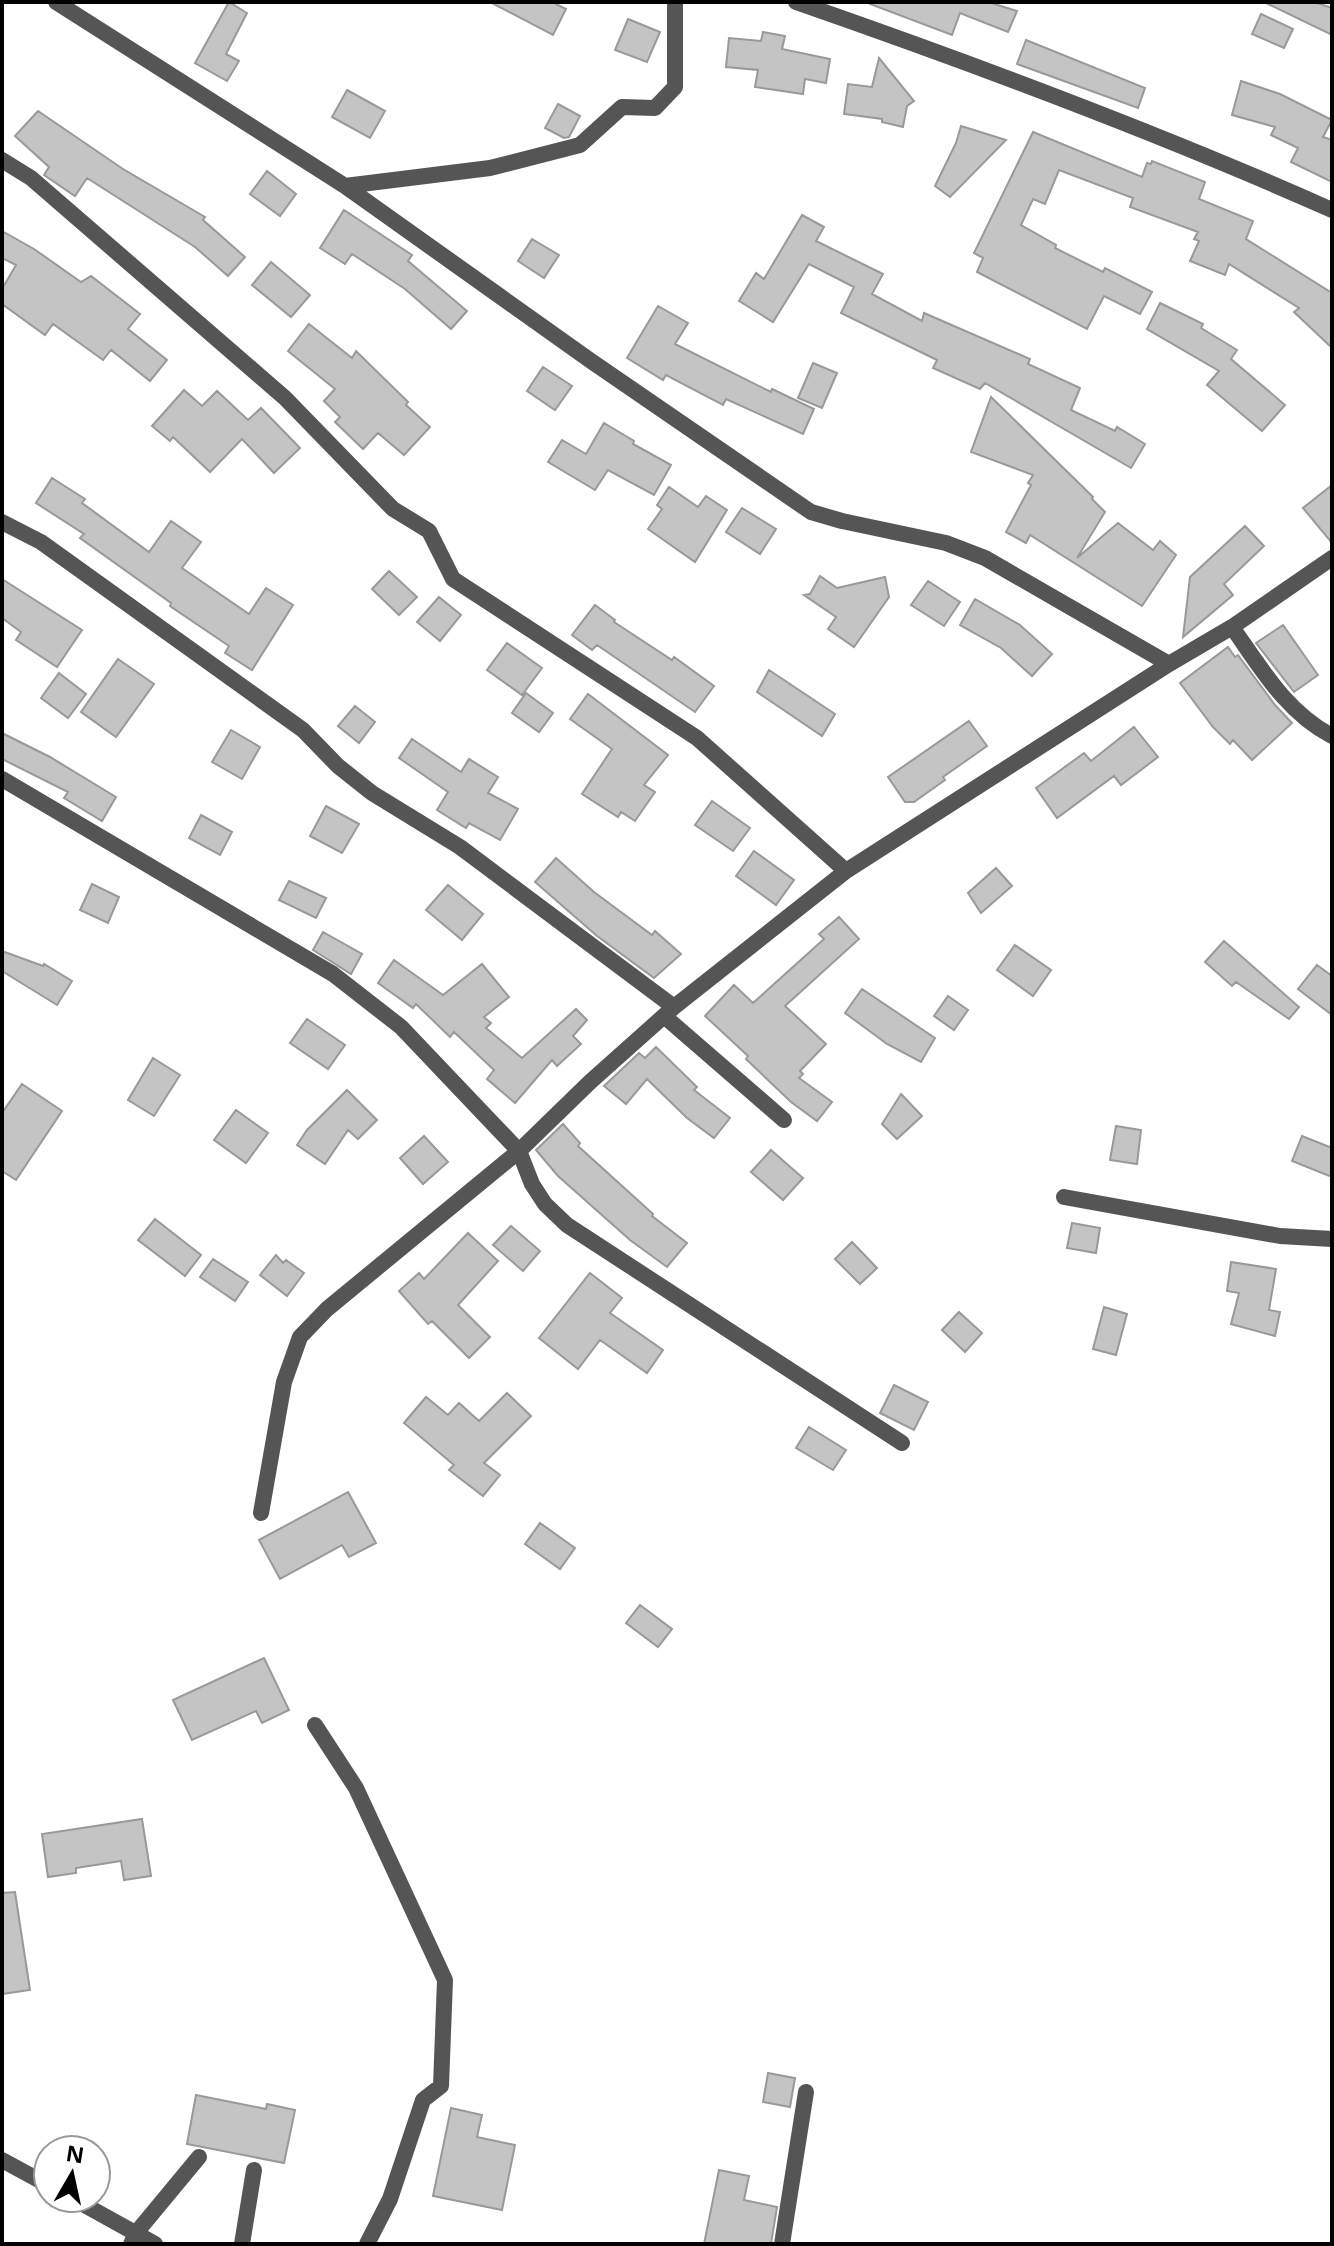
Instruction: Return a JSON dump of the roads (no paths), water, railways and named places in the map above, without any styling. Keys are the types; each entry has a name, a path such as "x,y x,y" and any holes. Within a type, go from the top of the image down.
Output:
{"street":[{"path":"56,2 345,186 811,512 946,543 985,558 1169,664"},
{"path":"345,186 490,168 580,145 622,107 655,108 675,87 675,2"},
{"path":"796,2 942,53 1270,182 1332,210"},
{"path":"2,160 31,178 285,398 393,509 429,531 453,579 697,738 846,871"},
{"path":"2,522 41,542 303,730 338,766 372,793 460,847 669,1012 784,1120"},
{"path":"261,1513 284,1382 300,1337 327,1309 519,1151 669,1012 846,871 1232,627 1332,558"},
{"path":"1232,627 1277,691 1310,725 1332,736"},
{"path":"2,779 333,974 401,1027 519,1151 532,1184 545,1204 567,1225 902,1443"},
{"path":"1064,1197 1280,1236 1332,1239"},
{"path":"315,1725 356,1788 445,1980 441,2086 423,2100 390,2199 367,2244"},
{"path":"782,2244 806,2092"},
{"path":"133,2239 199,2157"},
{"path":"2,2160 32,2176"},
{"path":"242,2244 254,2170"},
{"path":"96,2214 133,2239 155,2244"}]}
